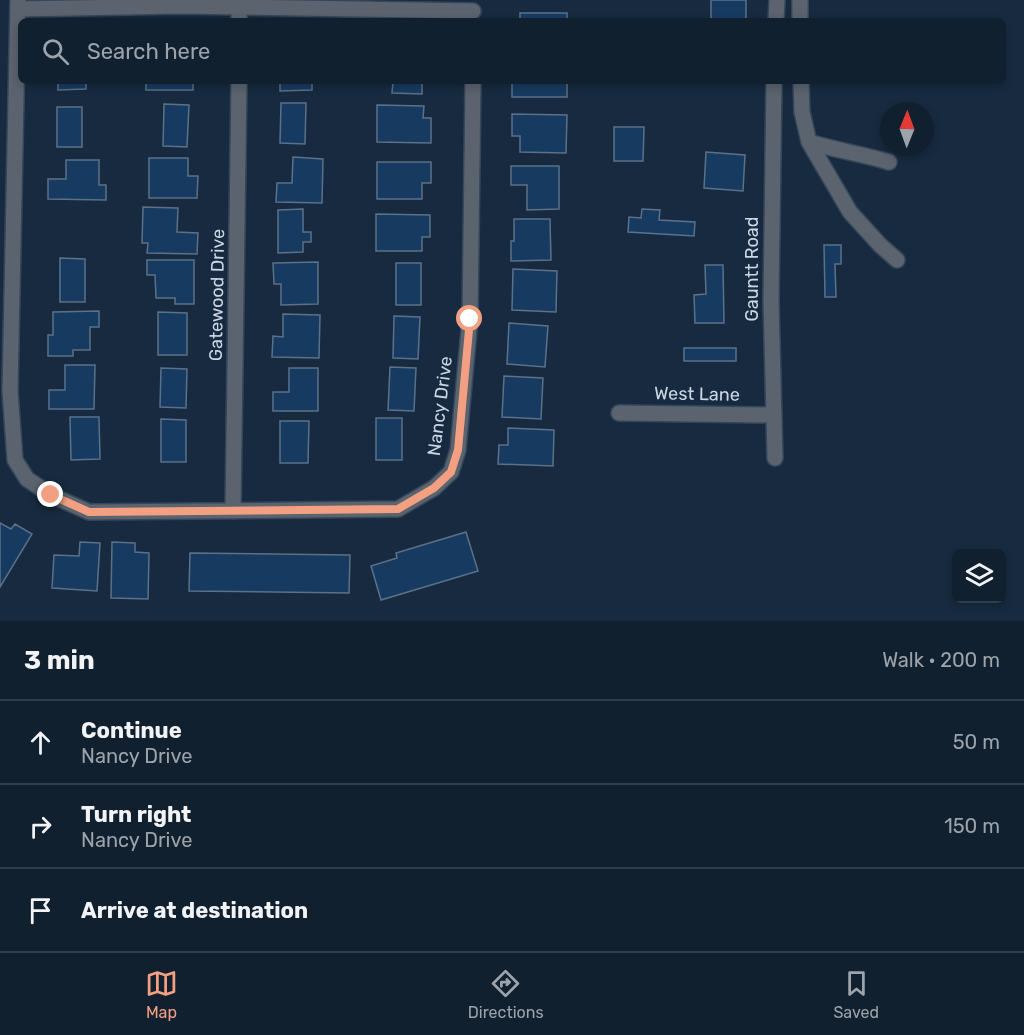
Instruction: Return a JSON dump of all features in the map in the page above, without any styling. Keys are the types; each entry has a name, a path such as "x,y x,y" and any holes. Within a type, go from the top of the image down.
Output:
{"street":[{"path":"776,18 777,0"},
{"path":"800,0 800,18"},
{"path":"18,5 473,11"},
{"name":"Nancy Drive","path":"18,5 10,392 15,460 27,479 51,495 89,512 398,509 434,488 451,472 458,450 470,319 473,84"},
{"name":"Gatewood Drive","path":"233,511 239,84"},
{"name":"Gauntt Road","path":"774,84 771,301 775,458"},
{"path":"801,84 802,112 809,142 850,212 879,245 897,260"},
{"path":"809,142 889,162"},
{"name":"West Lane","path":"620,412 773,415"}],"building":[{"path":"711,0 746,0 746,18 711,18"},
{"path":"520,13 567,13 567,18 520,18"},
{"path":"58,84 86,84 86,89 58,90"},
{"path":"146,84 193,84 193,90 146,90"},
{"path":"280,84 312,84 312,90 280,91"},
{"path":"393,84 422,84 422,94 392,93"},
{"path":"512,84 567,84 567,97 512,97"},
{"path":"281,103 306,103 305,144 280,143"},
{"path":"164,104 189,105 187,147 163,146"},
{"path":"377,105 424,106 423,118 431,118 431,143 377,142"},
{"path":"57,107 82,107 82,147 57,147"},
{"path":"512,114 567,115 566,153 520,152 520,136 512,136"},
{"path":"614,127 644,127 643,161 614,161"},
{"path":"706,152 745,155 743,191 704,188"},
{"path":"293,157 323,159 322,203 276,202 277,183 292,183"},
{"path":"149,158 188,158 188,176 198,176 197,198 149,198"},
{"path":"66,160 99,160 99,185 106,185 106,200 48,199 48,179 66,179"},
{"path":"377,162 431,162 431,183 422,183 422,199 377,199"},
{"path":"511,166 559,166 559,209 527,210 527,185 511,185"},
{"path":"143,207 178,208 177,232 198,233 197,254 147,253 148,243 142,243"},
{"path":"303,209 303,232 311,232 311,242 303,242 303,252 278,253 278,210"},
{"path":"642,209 660,210 659,220 695,222 694,236 628,232 629,217 641,218"},
{"path":"376,214 430,215 430,237 422,237 422,251 376,251"},
{"path":"514,219 550,219 551,260 511,261"},
{"path":"824,245 841,245 841,264 835,264 836,297 825,297"},
{"path":"60,258 85,259 85,302 60,302"},
{"path":"147,260 194,260 194,304 175,304 175,298 156,298 155,275 147,275"},
{"path":"318,262 318,304 281,305 281,284 274,284 273,263"},
{"path":"396,263 421,263 421,305 396,305"},
{"path":"705,265 723,265 724,323 695,323 694,295 706,294"},
{"path":"513,269 557,271 556,312 512,310"},
{"path":"99,311 99,327 90,327 90,350 73,350 73,356 48,356 48,335 53,335 53,312"},
{"path":"158,312 187,313 187,355 158,355"},
{"path":"283,314 320,315 319,358 272,357 273,336 283,337"},
{"path":"394,316 420,317 418,359 393,358"},
{"path":"509,323 548,326 545,367 507,364"},
{"path":"684,348 736,348 736,361 684,361"},
{"path":"65,365 95,365 94,409 49,409 49,390 65,390"},
{"path":"390,367 416,368 414,411 388,410"},
{"path":"161,368 187,369 186,408 160,407"},
{"path":"289,368 318,368 318,411 273,411 273,392 289,392"},
{"path":"504,376 543,378 541,419 502,417"},
{"path":"70,417 99,417 100,459 71,460"},
{"path":"376,418 402,418 402,460 376,460"},
{"path":"161,419 186,420 186,462 161,462"},
{"path":"280,421 309,421 308,463 280,463"},
{"path":"508,428 554,430 553,466 498,464 499,445 508,445"},
{"path":"0,523 11,529 15,524 32,534 0,587"},
{"path":"466,532 478,571 381,600 371,566 397,558 396,553"},
{"path":"80,542 100,543 97,591 52,588 54,555 79,556"},
{"path":"112,542 135,543 135,552 149,553 148,599 111,598"},
{"path":"190,553 350,555 349,593 189,591"}],"route":[{"path":"51,495 89,512 398,509 434,488 451,472 458,450 470,319"}]}
